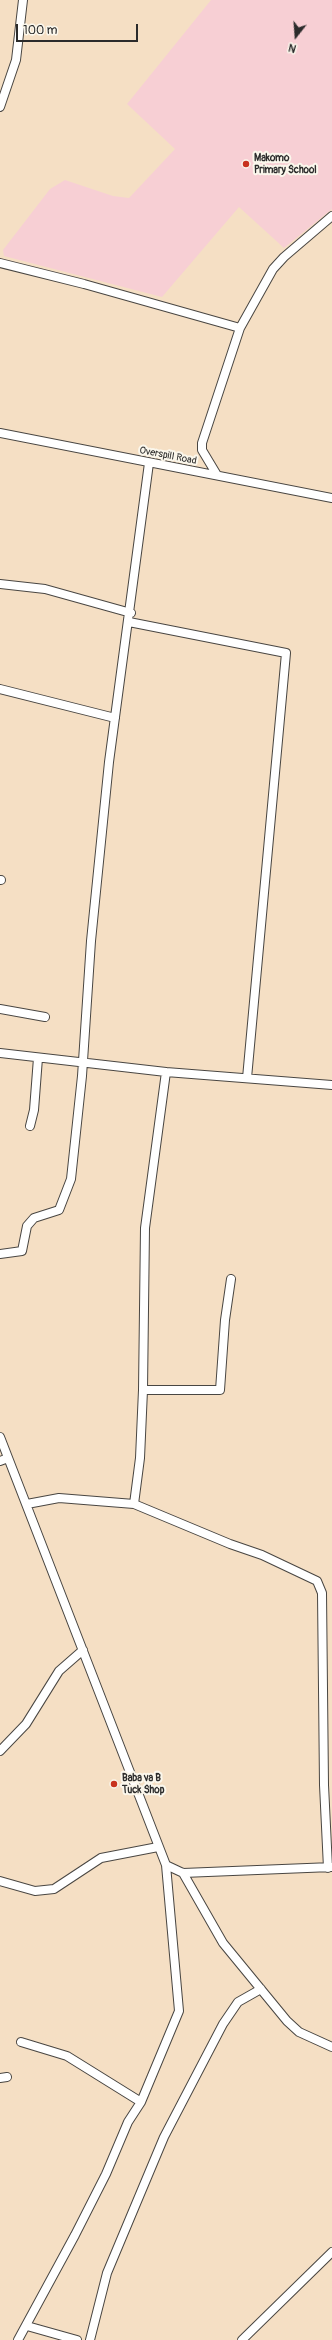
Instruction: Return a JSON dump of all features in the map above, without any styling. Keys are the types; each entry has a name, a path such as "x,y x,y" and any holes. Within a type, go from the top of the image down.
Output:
{"street":[{"path":"0,107 16,60 23,0"},
{"path":"217,475 202,450 202,443 240,328 255,298 276,265 284,256 332,216"},
{"path":"0,263 84,284 240,328"},
{"name":"Overspill Road","path":"0,433 332,498"},
{"path":"0,1254 22,1251 28,1226 34,1218 59,1210 71,1179 83,1063 91,942 115,718 149,463"},
{"path":"0,584 45,589 130,612"},
{"path":"129,622 286,653 247,1078"},
{"path":"0,689 115,718"},
{"path":"0,1009 45,1017"},
{"path":"0,1053 166,1072 332,1085"},
{"path":"30,1126 34,1110 38,1058"},
{"path":"134,1504 140,1458 143,1390 144,1228 166,1072"},
{"path":"143,1390 220,1390 225,1320 231,1279"},
{"path":"0,1437 4,1460 27,1504 166,1865 179,2011 141,2102 128,2122 106,2174 27,2326 18,2340"},
{"path":"27,1504 59,1498 134,1504 230,1544 262,1555 317,1581 322,1593 324,1785 330,1868 183,1873 166,1865"},
{"path":"0,1751 26,1724 59,1671 83,1650"},
{"path":"0,1881 35,1890 54,1889 101,1858 158,1847"},
{"path":"183,1873 223,1944 287,2021 299,2032 332,2047"},
{"path":"90,2340 107,2273 164,2137 223,2024 238,2002 261,1989"},
{"path":"21,2042 67,2056 141,2102"},
{"path":"242,2340 332,2252"},
{"path":"27,2326 77,2340"}],"shaded area":[{"name":"Makomo Primary School","path":"211,0 332,0 332,209 284,248 239,207 162,297 4,256 3,250 50,189 65,180 113,196 129,198 175,149 127,104"}],"place":[{"name":"Makomo Primary School","path":"246,164"},
{"name":"Baba va B Tuck Shop","path":"114,1784"}]}
